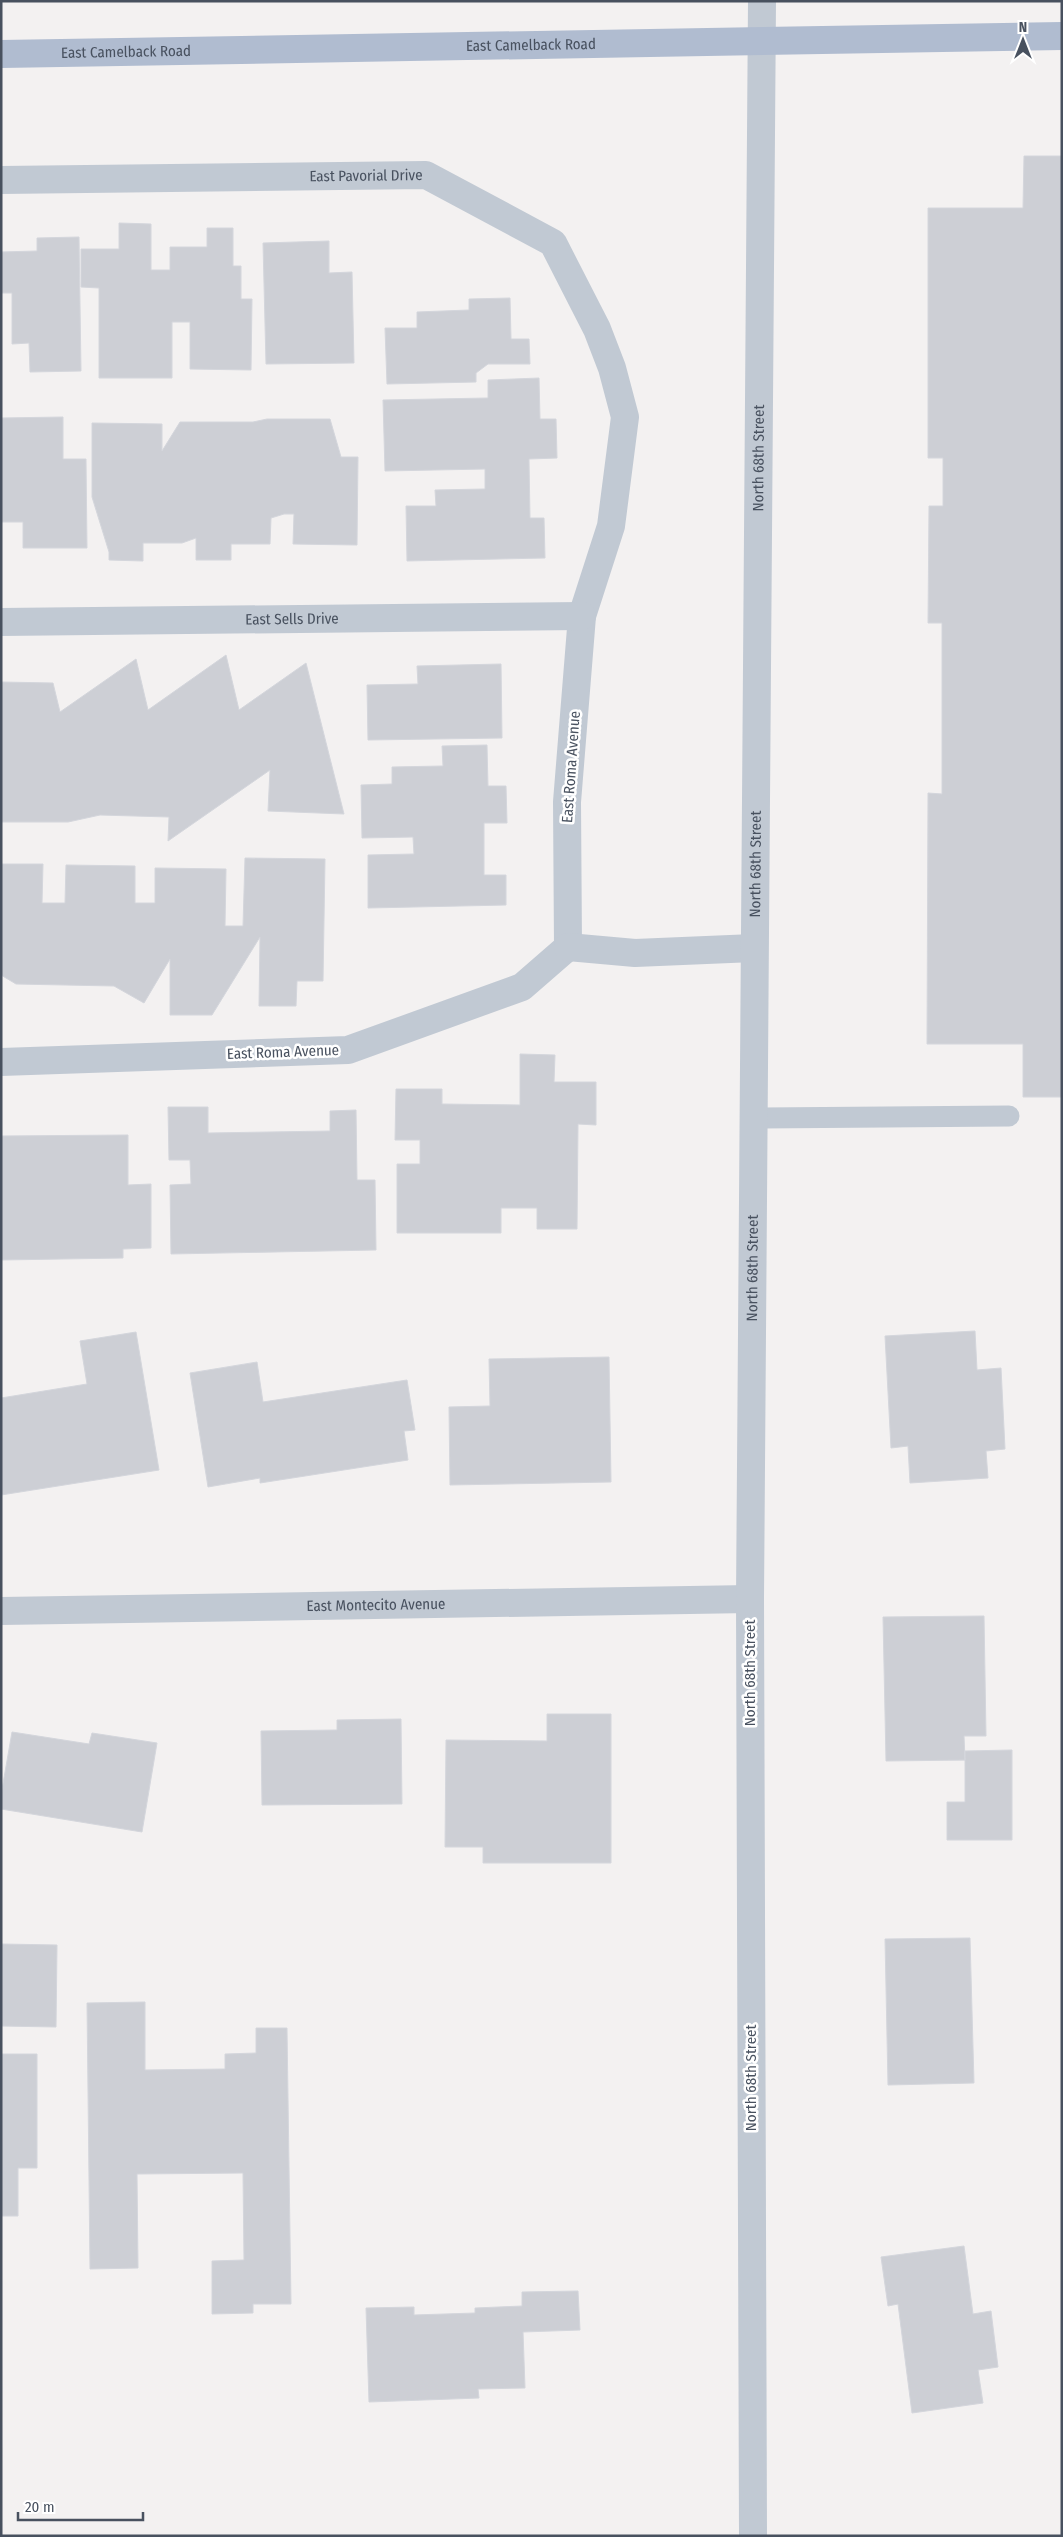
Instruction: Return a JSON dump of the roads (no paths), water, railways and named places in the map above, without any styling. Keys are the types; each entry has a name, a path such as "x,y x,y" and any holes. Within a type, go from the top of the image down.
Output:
{"main road":[{"name":"East Camelback Road","path":"1,54 1062,36"}],"street":[{"name":"North 68th Street","path":"753,2536 750,1599 762,1"},
{"name":"East Pavorial Drive","path":"1,180 426,175 553,243 597,329 612,368 625,417"},
{"name":"East Roma Avenue","path":"1,1062 348,1050 522,987 568,947 566,802 582,616 611,526 625,417"},
{"name":"East Sells Drive","path":"1,622 582,616"},
{"path":"568,947 635,954 754,948"},
{"name":"East Montecito Avenue","path":"1,1611 750,1599"}],"lane":[{"path":"753,1118 1009,1116"}]}
